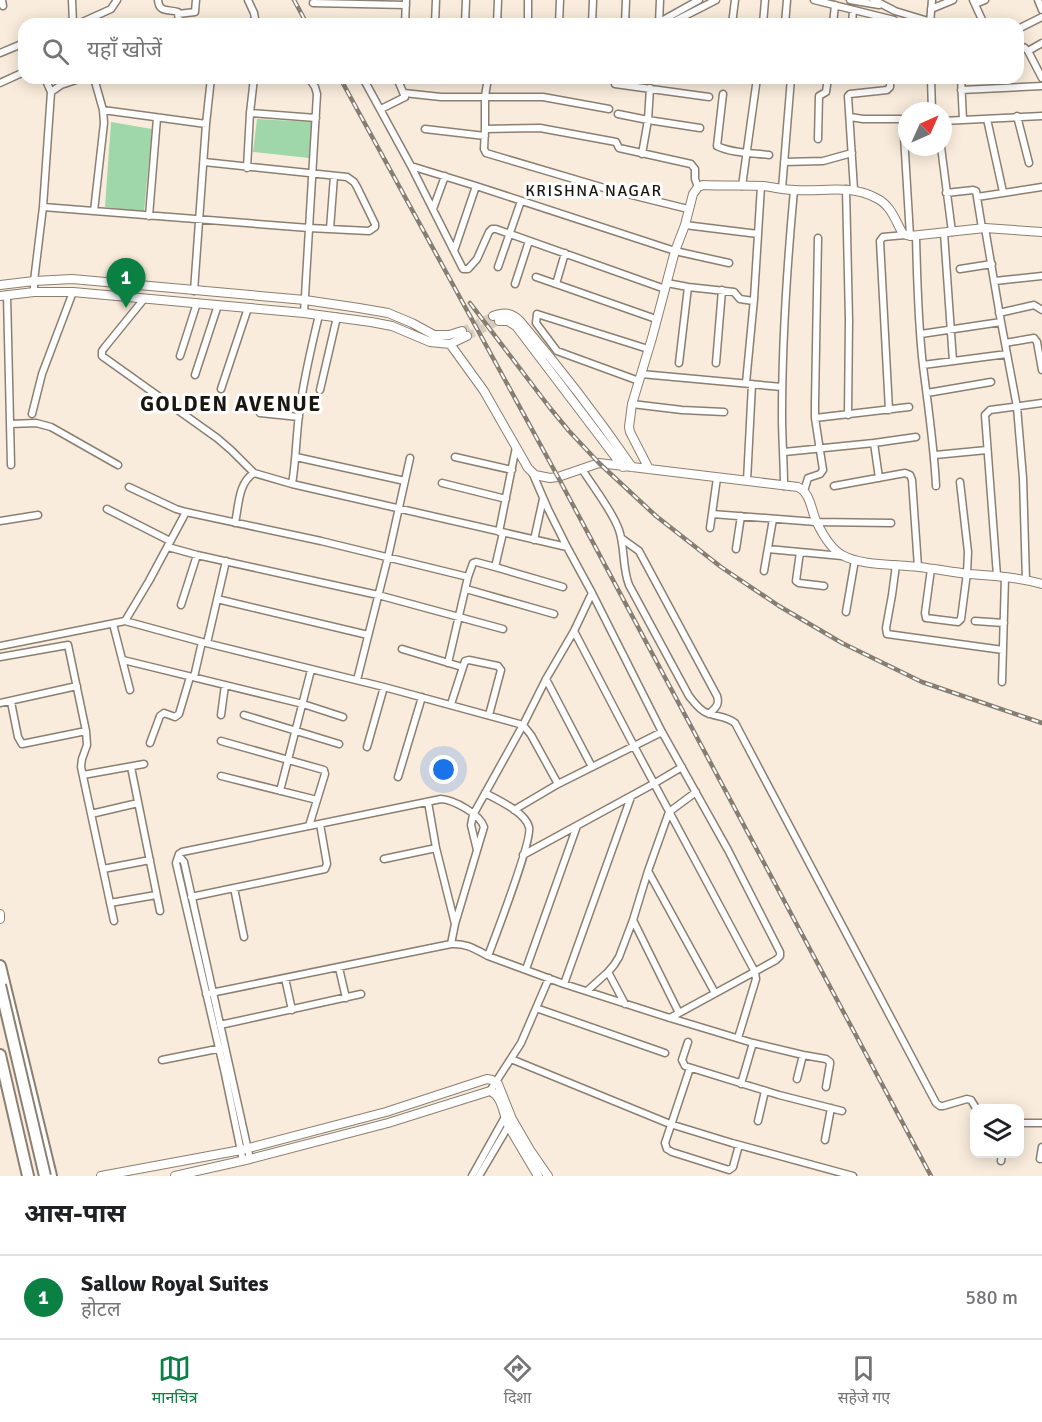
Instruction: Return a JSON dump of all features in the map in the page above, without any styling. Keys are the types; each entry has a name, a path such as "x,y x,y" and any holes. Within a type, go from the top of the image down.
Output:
{"highway":[{"path":"0,966 51,1176"},
{"path":"0,985 45,1176"},
{"path":"0,1016 38,1176"},
{"path":"1,1063 28,1176"}],"street":[{"path":"72,0 75,18"},
{"path":"90,18 111,9 117,0"},
{"path":"158,0 162,9 176,11 178,14 195,12 196,0"},
{"path":"248,0 255,18"},
{"path":"435,18 436,0"},
{"path":"465,18 466,0"},
{"path":"497,18 498,0"},
{"path":"528,0 528,18"},
{"path":"559,18 560,0"},
{"path":"592,18 593,0"},
{"path":"625,18 626,0"},
{"path":"658,18 660,0"},
{"path":"668,18 699,0"},
{"path":"681,18 716,0"},
{"path":"733,18 735,0"},
{"path":"764,18 765,0"},
{"path":"786,18 787,0"},
{"path":"814,0 880,18"},
{"path":"850,0 883,6"},
{"path":"874,0 883,6 915,18"},
{"path":"931,18 932,0"},
{"path":"932,9 953,0"},
{"path":"981,18 974,2 985,0"},
{"path":"1038,0 1042,10"},
{"path":"313,3 406,2 405,18"},
{"path":"834,18 835,5"},
{"path":"852,18 853,10"},
{"path":"894,18 895,11"},
{"path":"178,14 178,18"},
{"path":"1024,26 1042,17"},
{"path":"1028,51 1042,43"},
{"path":"0,53 18,46"},
{"path":"1024,48 1042,78"},
{"path":"0,83 18,75"},
{"path":"34,292 51,92 48,84"},
{"path":"51,92 64,84"},
{"path":"94,211 104,123 96,84"},
{"path":"194,291 210,84"},
{"path":"247,168 253,84"},
{"path":"304,313 317,94 313,84"},
{"path":"366,84 461,266 466,270 474,264 491,230 496,230 666,286 734,292 740,299 753,301"},
{"path":"381,109 405,98 399,84"},
{"path":"487,84 484,150 486,153 611,190 688,209"},
{"path":"615,84 709,97"},
{"path":"742,186 755,84"},
{"path":"782,189 790,84"},
{"path":"818,139 819,96 826,92 827,84"},
{"path":"848,415 852,153 849,95 887,90 890,84"},
{"path":"931,84 932,102"},
{"path":"962,84 963,120"},
{"path":"962,90 1042,86"},
{"path":"642,153 648,120 650,88"},
{"path":"404,93 441,96 543,97 609,109"},
{"path":"723,94 717,146 768,155"},
{"path":"103,110 206,124"},
{"path":"250,113 316,118"},
{"path":"618,114 700,128"},
{"path":"1017,116 1029,163"},
{"path":"952,121 1042,116"},
{"path":"850,117 898,119"},
{"path":"149,216 157,118"},
{"path":"987,119 1003,192"},
{"path":"425,129 485,132 540,128 616,142 618,148 691,164 695,169 694,179 698,187"},
{"path":"784,162 823,160 852,153"},
{"path":"907,156 910,236 935,455 936,486"},
{"path":"942,156 946,193 953,361"},
{"path":"43,207 330,230 369,231 375,227 354,182 347,177 204,162"},
{"path":"411,166 675,251 729,263"},
{"path":"330,230 334,176"},
{"path":"433,209 445,177"},
{"path":"649,469 630,432 632,404 675,251 693,194 698,187 703,185 761,186 794,190 850,189 875,197 886,204 902,232 910,236"},
{"path":"454,251 476,186"},
{"path":"747,482 749,384 761,186"},
{"path":"977,197 1042,187"},
{"path":"784,486 782,387 794,190"},
{"path":"946,193 975,190 992,264 1017,407 1023,467 1026,580"},
{"path":"498,267 521,201"},
{"path":"685,225 758,234"},
{"path":"889,410 880,241 883,237 983,228 1042,232"},
{"path":"804,491 808,478 822,472 815,418 818,238"},
{"path":"515,284 529,241"},
{"path":"556,284 565,253"},
{"path":"960,269 992,264"},
{"path":"994,281 1042,276"},
{"path":"536,277 656,319"},
{"path":"0,285 72,279 305,300 388,314 450,340 484,391 531,472 662,732 728,849 780,952 777,960 670,1018"},
{"path":"134,298 135,285"},
{"path":"679,363 688,287"},
{"path":"716,363 722,290"},
{"path":"32,414 45,365 73,292"},
{"path":"11,465 4,295 73,292 304,313 392,326 430,342 450,340 465,333"},
{"path":"144,298 102,351 102,356 217,438 254,473 292,484 567,547"},
{"path":"180,356 197,303"},
{"path":"195,375 218,305"},
{"path":"999,313 1034,305 1042,310"},
{"path":"221,389 248,308"},
{"path":"623,467 516,326 508,321 496,319 505,313 511,314 520,321 571,382 632,467"},
{"path":"648,349 537,314 536,323 557,351 640,377 782,387"},
{"path":"292,484 298,417 319,315"},
{"path":"320,390 337,317"},
{"path":"921,334 1001,322"},
{"path":"1005,343 1034,338 1037,342 1042,370"},
{"path":"923,365 1007,354"},
{"path":"927,393 991,382"},
{"path":"1002,682 1004,623 985,415 990,410 1042,403"},
{"path":"632,404 724,412"},
{"path":"815,418 909,407"},
{"path":"260,413 298,417"},
{"path":"10,424 36,423 51,427 118,465"},
{"path":"784,452 916,437"},
{"path":"874,443 879,478"},
{"path":"495,567 516,447"},
{"path":"935,455 987,450"},
{"path":"455,456 512,470"},
{"path":"296,457 405,481"},
{"path":"357,680 410,458"},
{"path":"531,472 538,477 558,477 599,463 798,487 804,491 816,522 833,547 843,556"},
{"path":"582,469 614,520 621,538 625,573 629,585 689,696 701,710 730,719 735,723 936,1103 943,1106 967,1099 974,1104"},
{"path":"236,523 242,486 254,473"},
{"path":"834,486 905,473 910,475 918,567"},
{"path":"710,528 717,478"},
{"path":"930,568 926,618 960,621 967,573 967,544 960,482"},
{"path":"442,483 506,499"},
{"path":"129,487 186,512 388,556 468,577"},
{"path":"534,540 543,498"},
{"path":"107,509 169,544 197,555 378,595 503,629"},
{"path":"125,621 186,512"},
{"path":"712,514 816,522 891,523"},
{"path":"0,520 38,515"},
{"path":"736,549 741,516"},
{"path":"764,571 773,519"},
{"path":"621,538 639,551 717,696 717,707 709,714"},
{"path":"768,549 1001,576 1042,584"},
{"path":"800,552 796,580 799,583 824,586"},
{"path":"181,605 197,555"},
{"path":"846,612 855,560"},
{"path":"150,743 160,716 164,713 175,717 179,714 204,643 226,561"},
{"path":"448,663 471,565 474,563 495,567 563,586"},
{"path":"896,565 887,634 1003,650"},
{"path":"466,589 554,614"},
{"path":"477,852 471,825 473,815 574,631 592,593"},
{"path":"217,599 368,635"},
{"path":"0,646 125,621 204,643 451,704 523,725 558,784"},
{"path":"975,621 1004,623"},
{"path":"113,624 130,690"},
{"path":"574,631 755,972 756,979 738,1038"},
{"path":"65,634 86,731 86,747 81,762 83,776 114,921"},
{"path":"0,657 68,645"},
{"path":"402,649 462,667"},
{"path":"123,660 303,704 343,717"},
{"path":"451,704 466,660 498,666 501,668 489,715"},
{"path":"280,791 311,670"},
{"path":"546,679 592,766"},
{"path":"221,715 225,685"},
{"path":"0,703 77,686"},
{"path":"368,747 384,687"},
{"path":"398,777 422,697"},
{"path":"11,702 18,737 22,744 86,731"},
{"path":"244,715 339,744"},
{"path":"514,810 592,766 662,732"},
{"path":"221,741 324,770 326,774 309,826"},
{"path":"83,776 144,764"},
{"path":"131,767 160,911"},
{"path":"523,855 682,767"},
{"path":"221,776 317,800"},
{"path":"587,991 608,972 616,961 633,920 669,812 696,792"},
{"path":"485,793 514,810 527,823 530,830 488,956"},
{"path":"564,984 631,797"},
{"path":"246,1160 222,1048 176,863 178,856 182,852 447,799 466,809 483,824 451,944"},
{"path":"428,802 436,848 455,924"},
{"path":"91,813 138,803"},
{"path":"191,897 325,869 327,864 320,824"},
{"path":"526,969 577,826"},
{"path":"384,860 436,848"},
{"path":"178,856 183,862 191,897 200,955"},
{"path":"103,869 150,860"},
{"path":"648,871 716,993"},
{"path":"234,888 244,938"},
{"path":"110,903 156,895"},
{"path":"0,914 0,919"},
{"path":"633,920 679,1013"},
{"path":"209,993 451,944 468,945 488,956 625,1004 753,1043 826,1059 830,1062 826,1087"},
{"path":"339,968 346,998"},
{"path":"608,972 625,1004"},
{"path":"285,978 292,1010"},
{"path":"175,1176 200,1173 388,1123 490,1091 521,1043 549,978"},
{"path":"209,993 220,1025 222,1048"},
{"path":"220,1025 361,994"},
{"path":"536,1008 665,1053"},
{"path":"688,1042 682,1062 685,1066 765,1091 842,1111"},
{"path":"741,1084 753,1043"},
{"path":"162,1060 222,1048"},
{"path":"797,1079 803,1055"},
{"path":"1,1063 23,1059"},
{"path":"511,1059 670,1124 853,1176"},
{"path":"690,1068 670,1124 665,1143 667,1149 729,1170 733,1167 739,1145"},
{"path":"101,1176 245,1149 386,1112 487,1079 496,1082 500,1087 509,1119 479,1176"},
{"path":"490,1091 494,1092 499,1099 543,1175"},
{"path":"758,1121 765,1091"},
{"path":"825,1140 831,1108"},
{"path":"472,1176 509,1119"},
{"path":"1024,1124 1042,1123"},
{"path":"1040,1159 1042,1148"},
{"path":"197,1159 200,1173"}],"green space":[{"path":"257,119 312,122 309,158 253,152"},
{"path":"111,122 152,129 144,212 105,207"}],"tunnel":[{"path":"462,331 493,316"},
{"path":"467,336 499,321"}],"railway":[{"path":"294,0 304,18"},
{"path":"343,84 558,477 931,1176"},
{"path":"470,303 550,408 599,463 656,516 721,567 779,606 842,643 922,682 1042,723"}],"place":[{"name":"Sallow Royal Suites","path":"126,308"}],"district":[{"name":"KRISHNA NAGAR","path":"594,191"},
{"name":"GOLDEN AVENUE","path":"231,404"}]}
